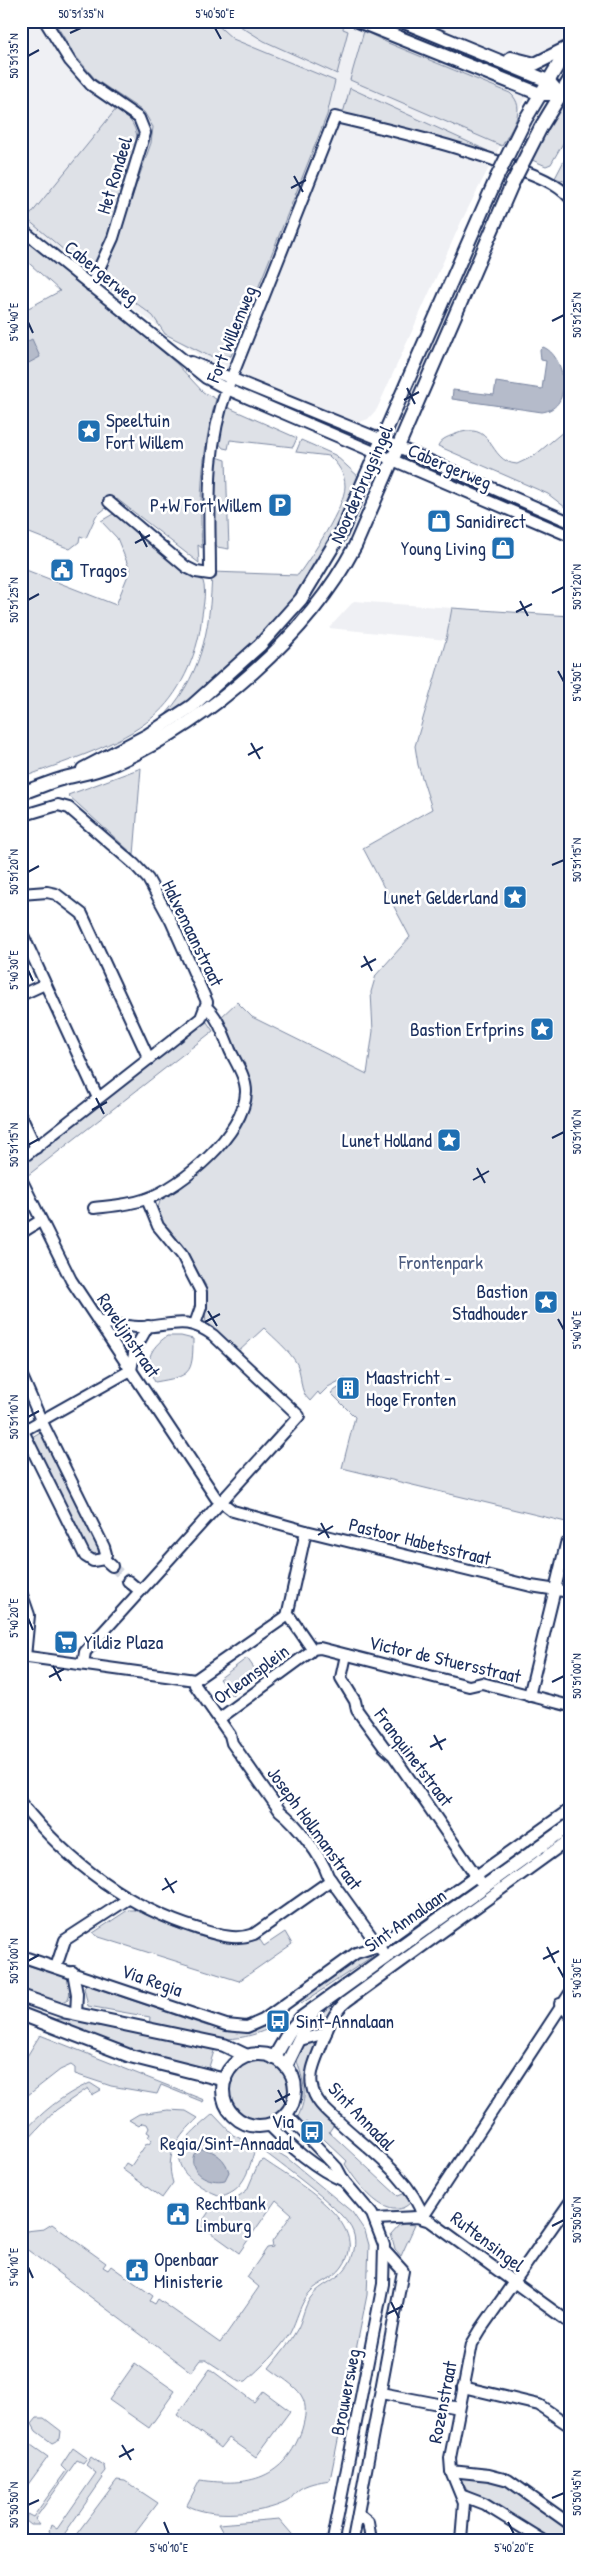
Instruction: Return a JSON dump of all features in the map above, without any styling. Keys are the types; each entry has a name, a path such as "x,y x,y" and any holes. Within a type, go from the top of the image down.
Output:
{"main road":[{"path":"358,21 540,94 560,94"},
{"path":"402,21 548,81 560,94"},
{"path":"419,21 530,63 540,62 569,46"},
{"name":"Noorderbrugsingel","path":"68,777 171,721 225,678 272,633 301,599 330,553 376,454 497,177 525,120 569,46"},
{"name":"Noorderbrugsingel","path":"21,793 68,777 105,768 163,739 212,706 244,680 298,626 338,576 355,546 399,448 512,184 541,127 570,79"},
{"name":"Sint Annalaan","path":"286,2066 314,2009 382,1951 484,1886 566,1829"},
{"path":"21,1996 76,2014 224,2045 247,2056"},
{"path":"274,2058 297,2020 314,2009"},
{"path":"21,2014 130,2056 225,2080"},
{"path":"262,2054 274,2058 286,2066 292,2076 295,2089 294,2100 286,2114 269,2125 250,2125 233,2115 224,2101 225,2080 232,2066 247,2056 262,2054"}],"street":[{"name":"Het Rondeel","path":"45,21 70,61 91,85 139,118 145,133 113,238 92,286"},
{"name":"Fort Willemweg","path":"109,502 186,567 196,572 210,574 209,469 216,422 227,389 335,117 479,154 531,174 558,188 570,198"},
{"name":"Cabergerweg","path":"21,229 206,378 376,454 570,536"},
{"name":"Cabergerweg","path":"185,360 232,377 382,440 570,522"},
{"name":"Halvemaanstraat","path":"21,816 58,805 69,808 141,871 171,921 205,998 206,1007 201,1018 21,1159"},
{"path":"21,894 47,892 56,894 82,914 149,1059"},
{"path":"21,930 98,1098"},
{"path":"21,995 45,984"},
{"path":"94,1208 147,1199 185,1178 208,1158 224,1140 243,1106 246,1092 243,1079 222,1032 210,1010 206,1007"},
{"path":"21,1116 36,1148"},
{"name":"Ravelijnstraat","path":"21,1179 40,1221 71,1280 221,1503"},
{"path":"147,1199 158,1226 182,1255 201,1292 201,1307 195,1324"},
{"path":"21,1233 40,1221"},
{"path":"83,1664 85,1652 299,1416 213,1335 195,1324 172,1322 133,1327 98,1321"},
{"path":"104,1559 94,1561 85,1556 22,1430 131,1370 135,1349 148,1326"},
{"path":"21,1374 40,1420 104,1547 106,1554 104,1559"},
{"name":"Pastoor Habetsstraat","path":"221,1503 233,1511 306,1531 570,1592"},
{"path":"287,1616 306,1531"},
{"path":"529,1696 566,1544"},
{"path":"104,1559 112,1566"},
{"path":"128,1581 140,1591"},
{"path":"21,1592 25,1613 23,1657 195,1680"},
{"name":"Orleansplein","path":"287,1616 290,1617 312,1649 219,1719 195,1685 195,1680 287,1616"},
{"name":"Victor de Stuersstraat","path":"312,1649 320,1648 469,1686 482,1683 570,1706"},
{"name":"Franquinetstraat","path":"346,1655 341,1678 355,1701 357,1710 384,1747 393,1755 484,1886"},
{"name":"Joseph Hollmanstraat","path":"219,1719 230,1735 232,1744 280,1810 289,1817 320,1859 331,1880 382,1951"},
{"path":"21,1804 67,1853 128,1899 190,1926 227,1937 244,1937 261,1930 331,1880"},
{"name":"Sint Annalaan","path":"566,1829 570,1809"},
{"name":"Sint Annalaan","path":"327,2031 336,2013 347,2001 484,1886"},
{"path":"56,1967 65,1940 128,1899"},
{"name":"Sint Annalaan","path":"270,2015 356,1953 382,1951"},
{"name":"Via Regia","path":"21,1956 226,2025 250,2026 270,2015"},
{"path":"73,1972 77,1994 76,2014"},
{"path":"423,2218 560,2004 570,1993"},
{"path":"560,2004 570,2015"},
{"path":"300,2040 327,2031"},
{"name":"Sint Annadal","path":"327,2031 311,2072 311,2085 316,2097 331,2115 410,2188 423,2218"},
{"path":"286,2114 337,2168 344,2181 364,2202 375,2219"},
{"path":"269,2125 296,2150 330,2176 344,2181"},
{"name":"Rozenstraat","path":"460,2540 464,2519 463,2496 451,2471 450,2454 472,2344 570,2202"},
{"name":"Ruttensingel","path":"375,2219 423,2218 436,2224 570,2323"},
{"name":"Brouwersweg","path":"333,2540 383,2284 384,2250 382,2236 375,2219"},
{"name":"Brouwersweg","path":"352,2540 382,2393 403,2271 384,2250"},
{"path":"463,2387 539,2405 570,2426"},
{"path":"382,2393 459,2408"},
{"path":"451,2471 489,2475 508,2480 570,2524"},
{"path":"463,2496 484,2504 542,2540"},
{"path":"358,2514 368,2522 371,2540"}],"shaded area":[{"path":"21,21 570,21 570,30 519,109 461,222 377,409 368,419 355,424 254,385 210,363 128,305 21,220"},
{"path":"354,601 452,608 446,640 329,628"}],"green space":[{"path":"54,21 213,21 233,39 335,81 327,115 231,356 209,356 165,334 153,316 131,299 122,297 107,285 103,279 151,143 153,127 144,112 96,80 74,54"},
{"path":"232,21 344,22 343,29 348,31 337,74 264,41"},
{"path":"364,31 388,43 510,93 518,106 518,112 502,146 350,80"},
{"path":"350,88 488,151 343,113"},
{"path":"570,90 570,131 551,164 546,166 532,160 550,123"},
{"path":"117,108 132,124 138,144 103,249 95,265 84,267 27,219"},
{"path":"570,149 570,183 555,178"},
{"path":"21,233 177,364 203,392 216,399 207,436 203,473 201,510 202,548 198,545 199,563 117,499 96,516 86,538 80,536 79,542 70,549 27,532 21,545 21,312 60,291 21,256"},
{"path":"227,407 297,438 293,447 230,440 228,449 223,448 218,442"},
{"path":"570,426 570,511 548,494 438,446 442,440 451,436 467,431 477,432 490,442 500,456 507,461 517,464 534,456"},
{"path":"301,440 335,455 360,478 344,517 320,559 285,611 223,676 158,723 185,688 201,653 209,614 212,572 298,575 334,519 344,495 345,482 342,473 329,456 296,452"},
{"path":"217,457 226,460 229,549 217,547 214,542 212,494"},
{"path":"113,514 184,570 203,581 205,591 199,636 191,662 179,687 171,698 153,717 140,727 108,745 21,778 21,568 116,605 130,570 117,538 101,521"},
{"name":"Frontenpark","path":"452,608 570,616 570,1523 342,1468 355,1417 331,1393 347,1382 345,1378 328,1387 320,1395 318,1392 310,1401 302,1388 299,1369 294,1359 264,1328 238,1352 206,1324 203,1288 206,1286 186,1250 168,1227 163,1227 157,1211 160,1201 249,1104 251,1085 249,1077 220,1018 237,1002 252,1017 367,1074 373,1031 371,992 376,975 410,937 363,848 432,809 418,765 415,746 446,640"},
{"path":"141,768 134,855 68,795"},
{"path":"205,1019 213,1031 27,1176 22,1163"},
{"path":"115,1327 136,1331 137,1333 130,1352 128,1353 112,1330"},
{"path":"167,1336 181,1336 193,1339 192,1360 187,1372 182,1375 155,1382 150,1368 150,1356 156,1346"},
{"path":"42,1431 104,1552 99,1558 87,1553 32,1437"},
{"path":"247,1658 259,1675 232,1696 219,1679"},
{"path":"128,1910 135,1910 179,1929 213,1940 244,1941 258,1937 264,1946 285,1932 292,1944 239,1981 99,1937 93,1933"},
{"path":"374,1951 376,1954 301,2004 299,2001 271,2021 274,2026 245,2037 227,2039 149,2025 150,2017 88,2006 84,1988 87,1985 207,2026 236,2030 357,1957"},
{"path":"21,1963 68,1978 71,1989 68,1999 58,2004 21,1992"},
{"path":"387,1963 389,1967 343,2001 309,2073 335,2123 329,2132 398,2196 408,2192 412,2201 403,2208 393,2209 383,2206 374,2199 350,2172 345,2164 347,2161 306,2122 300,2127 297,2119 303,2102 304,2088 296,2058 311,2023 318,2015"},
{"path":"56,2019 69,2019 215,2048 208,2070 140,2054 55,2022"},
{"path":"40,2035 204,2100 203,2102 161,2085 157,2094 111,2086 75,2074 75,2068 71,2065 60,2070 23,2099 27,2105 21,2112 21,2066"},
{"path":"253,2060 265,2060 276,2065 284,2073 289,2084 287,2102 276,2115 265,2120 253,2120 242,2115 234,2107 229,2096 229,2084 234,2073 242,2065"},
{"path":"90,2083 101,2090 92,2095 88,2088 56,2110 21,2147 21,2135 36,2119 61,2099"},
{"path":"168,2110 186,2111 198,2118 184,2132 175,2147 170,2163 173,2183 162,2198 122,2169 126,2163 131,2166 147,2143 149,2144 152,2140 148,2137 150,2134 147,2132 149,2128 147,2124 142,2123 139,2126 129,2120 139,2114"},
{"path":"213,2114 233,2135 256,2146 241,2183 236,2189 221,2196 195,2183 182,2168 179,2160 180,2151 185,2141"},
{"path":"269,2147 287,2158 352,2212 365,2231 369,2245 367,2295 330,2480 305,2486 297,2491 288,2501 264,2510 236,2513 209,2512 187,2505 200,2480 234,2482 263,2476 275,2469 286,2459 295,2446 304,2421 305,2408 303,2399 295,2388 269,2368 295,2333 311,2297 344,2270 350,2261 354,2249 355,2240 348,2223 314,2190 266,2153"},
{"path":"264,2160 310,2191 326,2205 339,2219 347,2235 349,2251 339,2271 307,2296 290,2333 281,2346 246,2381 240,2382 206,2360 200,2360 191,2372 21,2245 21,2239 25,2240 26,2231 44,2229 52,2224 106,2263 103,2267 108,2270 111,2266 153,2296 150,2301 155,2304 158,2299 220,2343 259,2287 247,2277 267,2248 273,2247 272,2242 292,2214 276,2200 239,2253 200,2225 210,2210 228,2204 247,2190 259,2162"},
{"path":"399,2225 415,2225 401,2256 395,2249 391,2234"},
{"path":"135,2363 175,2391 149,2428 109,2400"},
{"path":"210,2369 254,2402 263,2391 290,2411 256,2457 229,2438 221,2448 177,2415"},
{"path":"37,2418 44,2418 61,2431 60,2439 52,2443 36,2431 32,2424"},
{"path":"21,2438 48,2457 21,2494"},
{"path":"73,2448 87,2458 83,2463 77,2460 35,2519 40,2525 31,2525 26,2521 27,2514 33,2517 66,2471 61,2466"},
{"path":"91,2457 104,2466 105,2471 101,2476 103,2478 63,2536 53,2536 49,2531 51,2525 57,2529 96,2473 86,2465"},
{"path":"458,2475 503,2482 523,2493 570,2530 570,2540 548,2540 473,2495 467,2490"},
{"path":"117,2480 125,2481 158,2503 130,2540 114,2540 109,2537 107,2540 72,2540"},
{"path":"279,2519 297,2540 227,2540 218,2524"}],"water":[{"path":"32,339 40,357 21,367 21,345"},
{"path":"543,347 551,352 557,360 563,381 563,392 559,401 552,408 542,412 452,399 453,390 494,395 496,382 542,389 546,361 541,360 540,350"},
{"path":"202,2149 211,2151 223,2160 229,2172 225,2180 212,2180 197,2171 194,2166 194,2154"}],"tunnel":[{"path":"112,1566 128,1581"}],"place":[{"name":"Speeltuin Fort Willem","path":"89,431"},
{"name":"P+W Fort Willem","path":"280,505"},
{"name":"Sanidirect","path":"439,521"},
{"name":"Young Living","path":"503,548"},
{"name":"Tragos","path":"62,570"},
{"name":"Lunet Gelderland","path":"515,897"},
{"name":"Bastion Erfprins","path":"542,1029"},
{"name":"Lunet Holland","path":"449,1140"},
{"name":"Bastion Stadhouder","path":"546,1302"},
{"name":"Maastricht - Hoge Fronten","path":"348,1388"},
{"name":"Yildiz Plaza","path":"66,1642"},
{"name":"Sint-Annalaan","path":"278,2021"},
{"name":"Via Regia/Sint-Annadal","path":"312,2132"},
{"name":"Rechtbank Limburg","path":"178,2214"},
{"name":"Openbaar Ministerie","path":"137,2270"}]}
